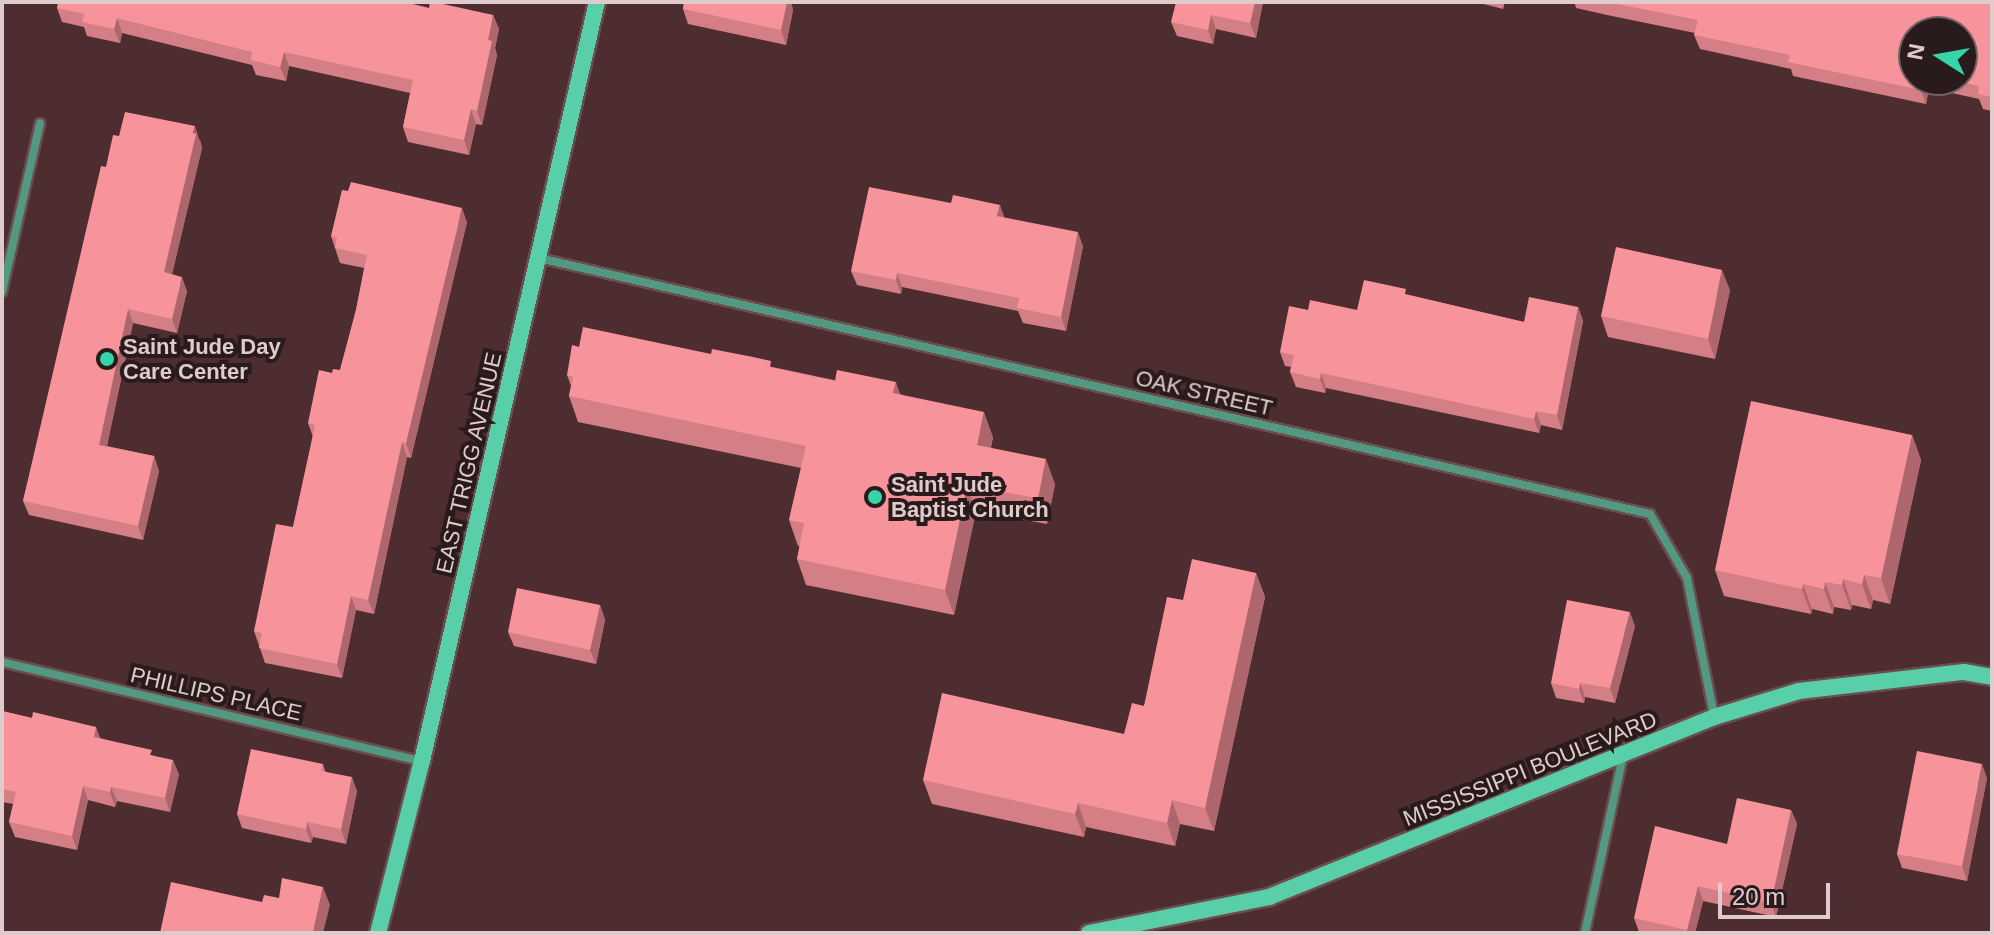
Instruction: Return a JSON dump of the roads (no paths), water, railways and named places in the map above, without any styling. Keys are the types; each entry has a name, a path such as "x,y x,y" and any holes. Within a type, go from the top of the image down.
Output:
{"street":[{"name":"EAST TRIGG AVENUE","path":"378,933 422,761 597,2"},
{"path":"2,292 40,123"},
{"name":"OAK STREET","path":"539,258 1650,514 1687,578 1714,717"},
{"name":"PHILLIPS PLACE","path":"2,662 422,761"},
{"name":"MISSISSIPPI BOULEVARD","path":"1089,933 1269,897 1714,717 1799,691 1964,672 1992,677"},
{"path":"1585,933 1623,756"}],"place":[{"name":"Saint Jude Day Care Center","path":"107,359"},
{"name":"Saint Jude Baptist Church","path":"875,497"}]}
